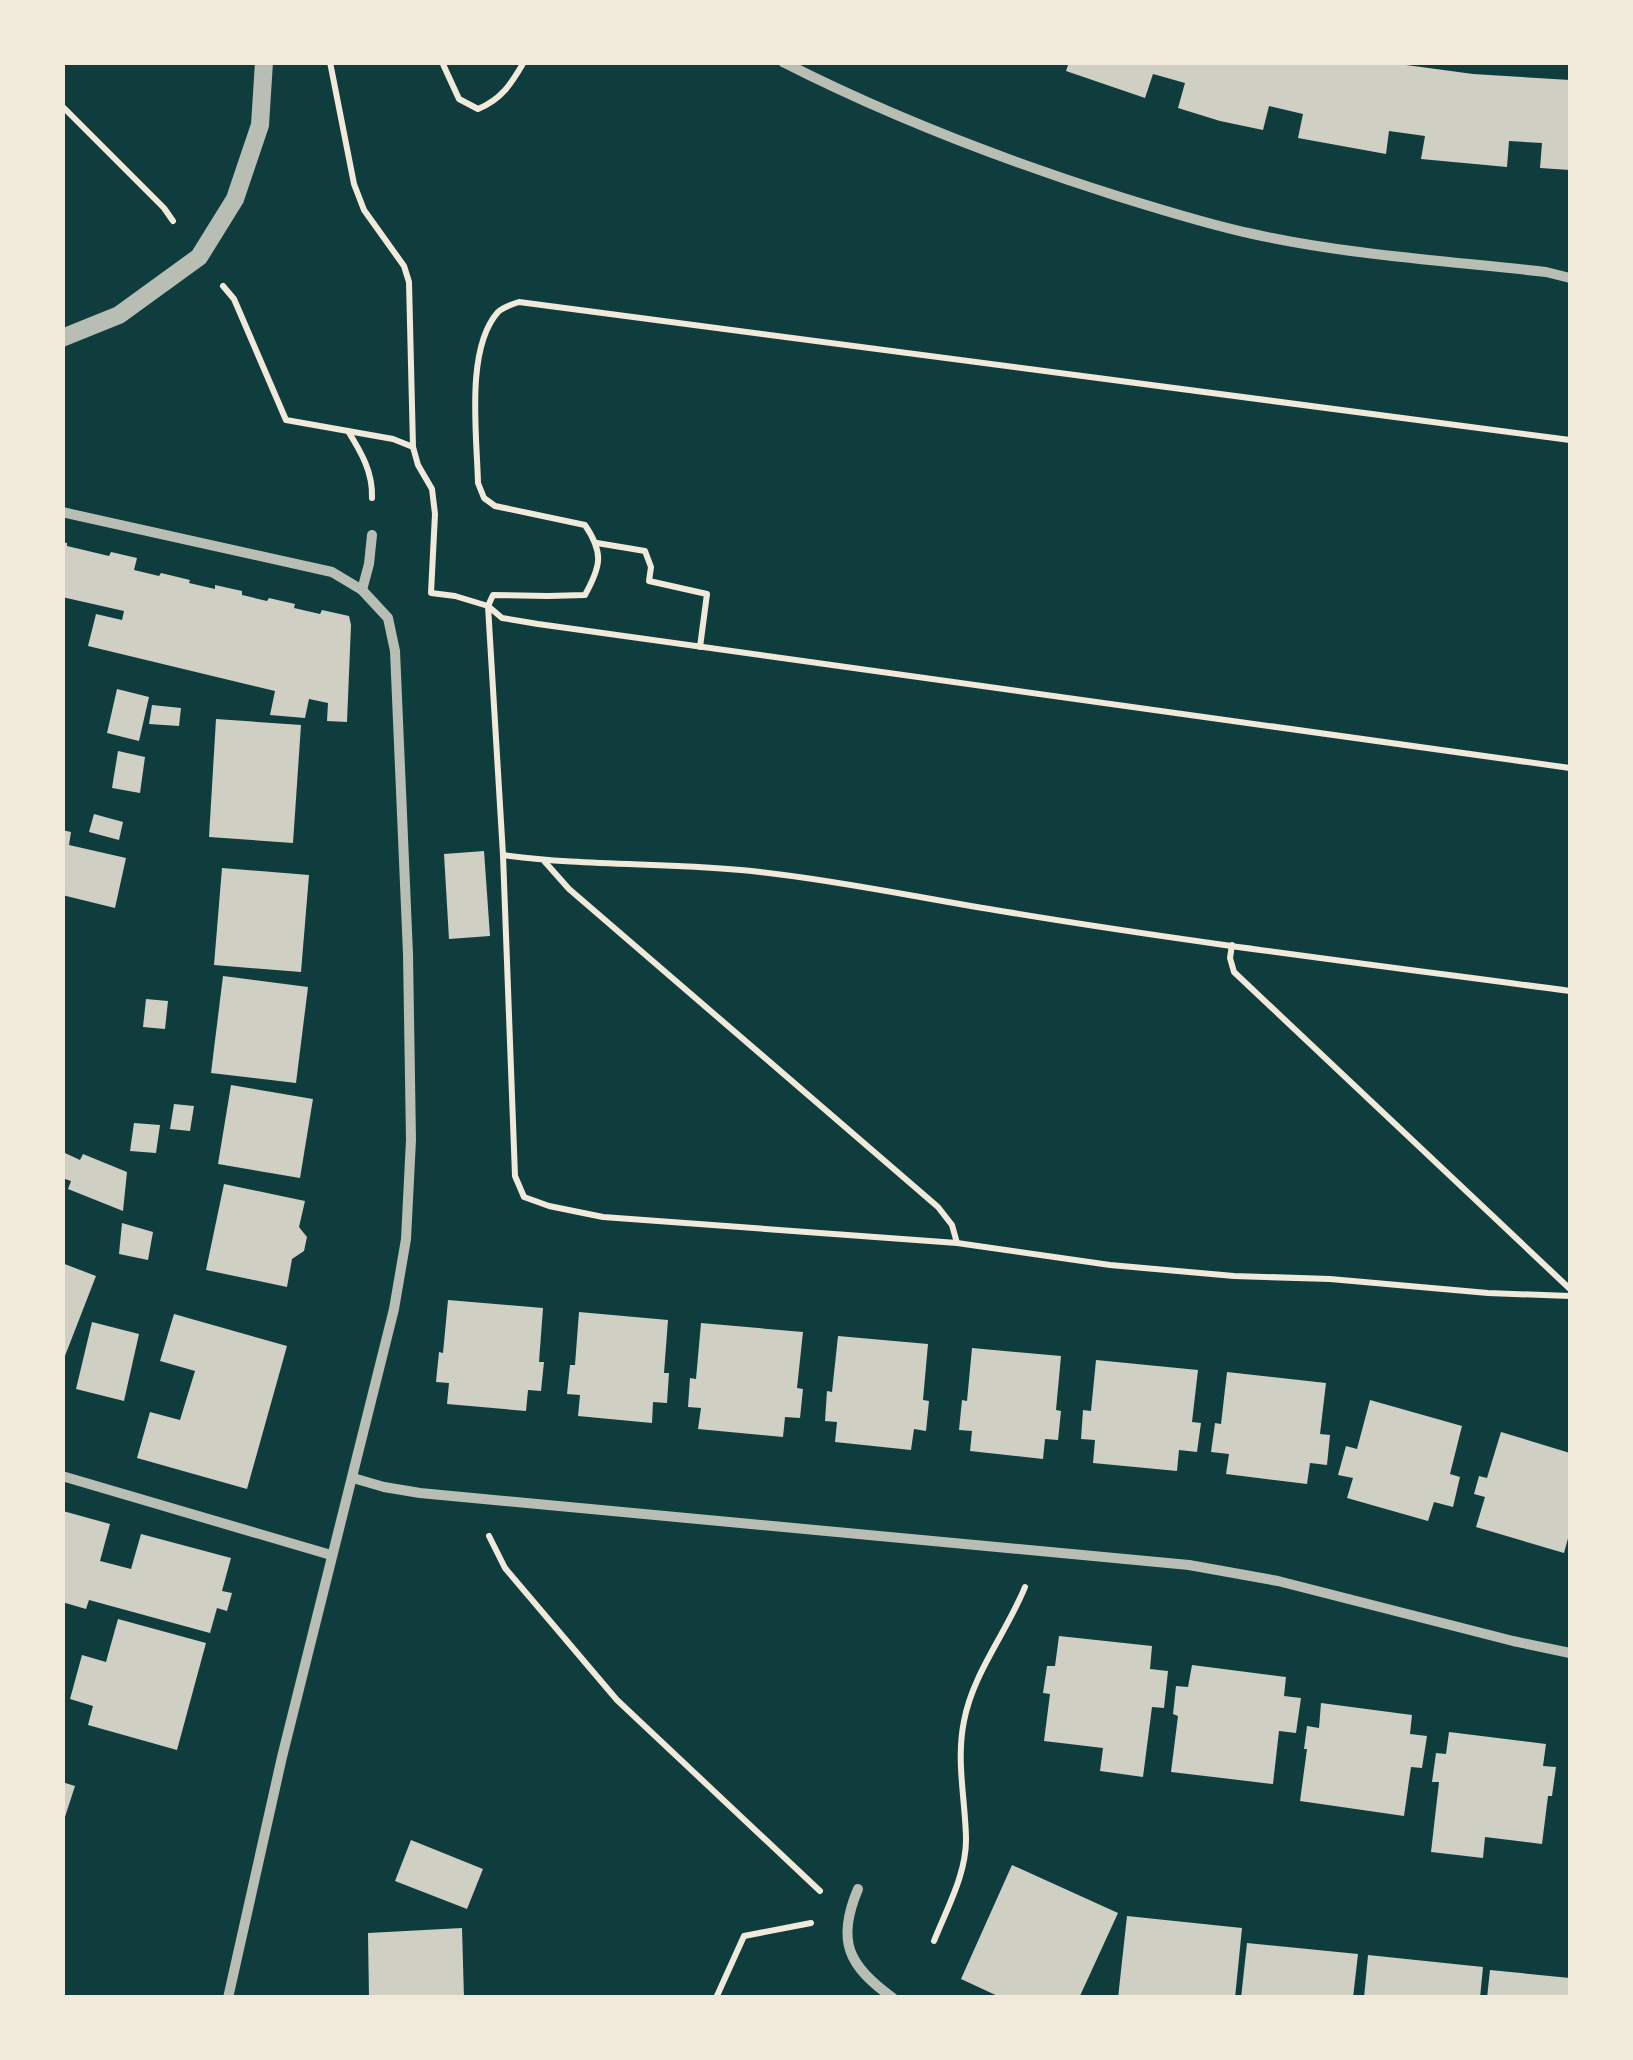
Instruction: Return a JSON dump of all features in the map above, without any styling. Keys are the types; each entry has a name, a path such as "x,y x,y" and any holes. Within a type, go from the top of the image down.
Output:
{"street":[{"path":"62,338 119,315 199,257 234,199 260,125 264,62"},
{"path":"783,62 945,137 1170,212 1252,234 1322,246 1570,278"},
{"path":"62,512 332,572 362,590 388,618 395,652 412,1140 406,1238 394,1309 282,1757 228,1998"},
{"path":"362,590 372,535"},
{"path":"62,1476 331,1555"},
{"path":"353,1478 420,1492 1189,1565 1278,1582 1570,1653"},
{"path":"858,1889 847,1915 848,1942 857,1968 893,1998"}],"path":[{"path":"330,62 354,184 364,210 404,266 408,282 413,447 432,489 436,514 431,593 488,606 502,618 1570,768"},
{"path":"442,62 459,100 478,108 494,102 524,62"},
{"path":"62,106 164,208 234,298 286,420 393,439 413,447"},
{"path":"1570,440 520,302 500,310 483,338 476,366 478,483 484,498 495,506 585,525 598,543 598,572 585,594 493,594 488,606 503,855 515,1176 524,1197 603,1217 957,1243 1110,1265 1488,1294 1570,1292"},
{"path":"347,430 363,456 373,485 372,535"},
{"path":"598,543 644,551 651,567 649,581 707,594 700,647"},
{"path":"503,855 544,861 757,872 1232,946 1570,990"},
{"path":"544,861 570,889 938,1206 952,1226 957,1243"},
{"path":"1232,946 1234,972 1570,1292"},
{"path":"476,1497 484,1528 505,1568 617,1700 847,1915"},
{"path":"934,1940 961,1872 966,1841 961,1756 970,1694 1014,1615 1028,1580"},
{"path":"716,1998 744,1936 847,1915"}],"building":[{"path":"1069,62 1384,62 1473,74 1570,80 1570,170 1540,168 1542,143 1509,141 1507,167 1421,159 1425,136 1389,131 1386,154 1298,138 1303,114 1269,106 1263,130 1220,121 1178,108 1185,83 1153,74 1145,98 1066,71"},
{"path":"62,542 109,556 111,552 137,558 134,570 159,576 161,573 215,589 215,585 242,591 242,595 295,604 294,608 320,614 322,610 349,616 347,722 327,721 328,703 309,699 305,718 270,715 275,691 88,646 96,614 122,620 124,611 62,597"},
{"path":"117,689 149,697 139,741 107,733"},
{"path":"152,705 181,708 179,726 149,724"},
{"path":"216,719 301,725 293,843 209,837"},
{"path":"118,751 145,757 140,793 112,788"},
{"path":"94,814 123,822 119,840 89,832"},
{"path":"62,830 71,832 69,845 126,858 115,908 62,895"},
{"path":"484,851 490,936 449,939 444,854"},
{"path":"222,868 309,875 301,972 214,965"},
{"path":"223,976 308,987 296,1083 211,1073"},
{"path":"146,999 168,1001 165,1029 143,1027"},
{"path":"231,1085 313,1099 300,1178 218,1164"},
{"path":"174,1104 194,1106 190,1131 170,1129"},
{"path":"134,1123 160,1125 156,1153 130,1151"},
{"path":"65,1153 80,1160 83,1154 127,1172 123,1211 68,1189 71,1181 62,1178"},
{"path":"224,1184 305,1201 299,1227 307,1237 304,1251 292,1259 287,1287 206,1270"},
{"path":"122,1223 153,1232 148,1260 119,1254"},
{"path":"62,1263 96,1276 63,1361 62,1361"},
{"path":"448,1300 543,1308 541,1391 528,1390 526,1411 447,1404 449,1383 436,1382"},
{"path":"579,1312 668,1320 664,1373 669,1373 667,1403 653,1402 652,1423 578,1416 580,1395 567,1394 570,1365 575,1365"},
{"path":"174,1314 287,1346 247,1489 137,1458 150,1412 180,1420 195,1371 160,1361"},
{"path":"92,1322 139,1334 124,1401 76,1389"},
{"path":"701,1323 803,1332 797,1388 803,1389 800,1418 785,1417 783,1437 698,1429 701,1408 688,1407 690,1378 696,1379"},
{"path":"838,1336 928,1344 923,1400 929,1401 926,1431 914,1429 911,1450 835,1442 837,1422 825,1421"},
{"path":"972,1348 1061,1356 1056,1410 1061,1411 1058,1440 1045,1439 1043,1459 970,1451 972,1431 959,1430 962,1400 967,1401"},
{"path":"1096,1360 1198,1370 1192,1422 1201,1423 1197,1452 1179,1450 1177,1471 1093,1463 1095,1440 1081,1439 1083,1410 1091,1411"},
{"path":"1227,1372 1326,1383 1320,1434 1330,1435 1327,1465 1310,1463 1307,1484 1226,1474 1229,1454 1211,1452 1215,1423 1221,1424"},
{"path":"1370,1400 1462,1426 1450,1474 1460,1477 1453,1507 1434,1502 1428,1521 1347,1498 1353,1478 1338,1475 1346,1446 1357,1449"},
{"path":"1501,1432 1570,1453 1570,1531 1564,1553 1476,1527 1485,1497 1474,1494 1479,1476 1487,1478"},
{"path":"63,1511 110,1524 100,1561 131,1569 141,1534 231,1558 222,1591 232,1593 227,1611 217,1608 210,1633 89,1600 86,1609 62,1602"},
{"path":"118,1619 206,1643 177,1750 88,1725 93,1706 70,1699 82,1655 106,1662"},
{"path":"1059,1636 1152,1646 1150,1669 1168,1671 1164,1708 1152,1707 1143,1777 1100,1771 1103,1748 1044,1741 1050,1694 1043,1693 1047,1666 1055,1666"},
{"path":"1192,1665 1286,1677 1284,1696 1301,1698 1296,1733 1279,1731 1273,1784 1171,1772 1178,1716 1173,1714 1176,1686 1188,1687"},
{"path":"1321,1703 1412,1715 1410,1734 1427,1736 1422,1768 1411,1767 1404,1816 1300,1801 1307,1726 1319,1728"},
{"path":"1449,1732 1546,1744 1543,1766 1556,1767 1542,1844 1485,1837 1483,1858 1431,1852 1439,1782 1432,1782 1436,1753 1446,1754"},
{"path":"62,1782 75,1786 63,1823 62,1823"},
{"path":"411,1840 483,1869 467,1909 395,1881"},
{"path":"1012,1865 1118,1913 1079,1998 1002,1998 961,1979"},
{"path":"1127,1916 1242,1928 1235,1998 1118,1998"},
{"path":"462,1928 464,1998 369,1998 368,1933"},
{"path":"1247,1943 1358,1954 1353,1998 1241,1998"},
{"path":"1368,1955 1483,1967 1480,1998 1364,1998"},
{"path":"1490,1970 1570,1978 1570,1998 1487,1998"}]}
